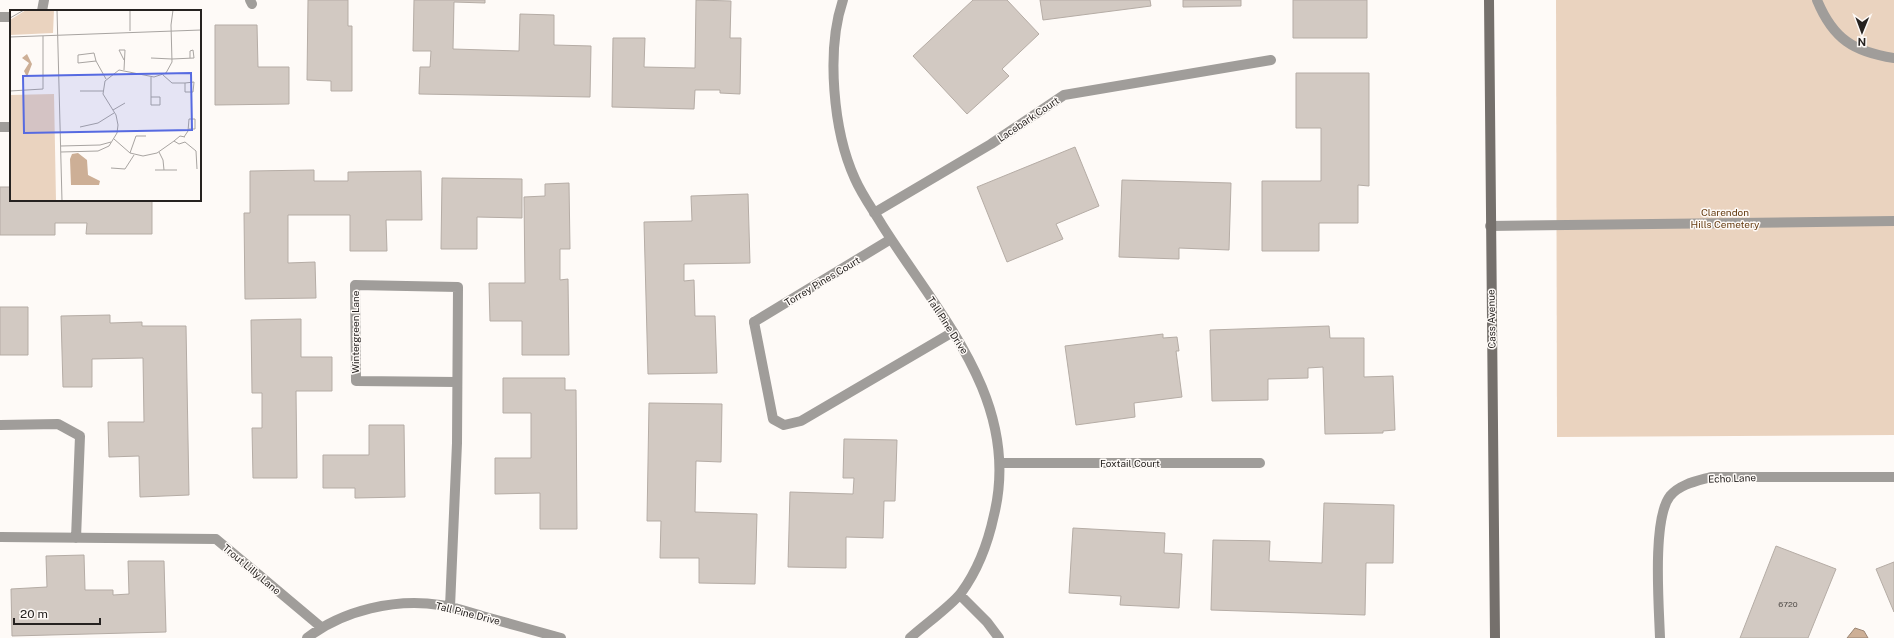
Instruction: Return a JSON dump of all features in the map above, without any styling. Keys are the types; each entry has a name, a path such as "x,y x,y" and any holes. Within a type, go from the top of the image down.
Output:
{"main road":[{"name":"Cass Avenue","path":"1489,0 1495,638"}],"street":[{"path":"42,10 44,0"},
{"name":"Tall Pine Drive","path":"843,0 837,31 834,70 836,112 845,153 855,180 874,213 966,352 984,389 995,426 1000,463 998,500 991,529 981,558 960,595 910,638"},
{"path":"1817,0 1831,25 1849,45 1871,55 1894,58"},
{"name":"Lacebark Court","path":"874,213 990,144 1064,95 1271,60"},
{"path":"1490,226 1894,221"},
{"name":"Torrey Pines Court","path":"891,239 754,322 773,419 784,425 800,421 952,332"},
{"name":"Wintergreen Lane","path":"450,607 457,443 458,287 355,284 356,381 457,382"},
{"path":"0,425 58,424 80,436 76,538"},
{"name":"Foxtail Court","path":"1000,463 1260,464"},
{"name":"Echo Lane","path":"1660,638 1658,554 1662,518 1670,496 1687,483 1711,477 1894,478"},
{"name":"Trout Lilly Lane","path":"0,537 216,538 321,627"},
{"path":"960,595 987,622 999,638"},
{"name":"Tall Pine Drive","path":"307,638 321,627 356,613 388,605 420,603 450,607 561,638"}],"green space":[{"name":"Clarendon Hills Cemetery","path":"1556,0 1894,0 1894,435 1557,437"}],"shaded area":[{"path":"1855,628 1864,631 1868,638 1847,638"}],"building":[{"path":"308,0 348,0 348,26 352,26 352,91 331,91 331,81 307,80"},
{"path":"414,0 485,0 485,3 454,2 453,49 519,51 520,14 554,15 554,45 591,46 590,97 419,94 420,67 430,67 431,51 413,51"},
{"path":"696,0 731,1 730,38 741,38 740,94 720,93 720,90 695,90 694,109 612,107 613,38 645,38 644,67 695,68"},
{"path":"973,0 1007,0 1039,34 1002,69 1009,76 967,114 913,56"},
{"path":"1040,0 1150,0 1151,6 1043,20"},
{"path":"1183,0 1241,0 1241,6 1183,7"},
{"path":"1293,0 1367,0 1367,38 1293,38"},
{"path":"215,25 257,25 258,67 289,67 289,104 215,105"},
{"path":"1296,73 1369,73 1369,186 1358,185 1358,223 1319,223 1319,251 1262,251 1262,181 1321,181 1321,128 1296,128"},
{"path":"1075,147 1099,206 1056,224 1063,239 1007,262 977,187"},
{"path":"314,170 314,181 348,181 348,172 421,171 422,220 386,220 387,251 350,251 350,215 288,215 288,263 315,262 316,298 245,299 244,213 250,213 250,171"},
{"path":"442,178 522,179 522,218 477,217 477,249 441,249"},
{"path":"1122,180 1231,183 1229,250 1179,248 1179,259 1119,257"},
{"path":"569,183 570,249 560,249 560,280 568,279 569,355 522,355 522,321 490,321 489,283 525,283 524,197 545,196 545,184"},
{"path":"0,187 10,187 10,201 152,201 152,234 86,234 87,223 55,223 55,235 0,235"},
{"path":"748,194 750,263 684,264 684,281 694,280 695,316 715,316 717,373 648,374 644,222 692,221 691,196"},
{"path":"0,307 28,307 28,355 0,355"},
{"path":"110,315 110,323 142,322 142,326 186,326 189,495 140,497 139,456 109,457 108,422 144,422 143,358 92,359 92,387 63,387 61,316"},
{"path":"301,319 301,357 332,357 332,391 296,391 297,478 253,478 252,428 262,428 262,393 252,393 251,320"},
{"path":"1329,326 1330,338 1364,338 1364,377 1393,376 1395,430 1383,431 1383,433 1325,434 1323,367 1308,368 1308,378 1268,379 1268,400 1212,401 1210,330"},
{"path":"1163,334 1163,338 1177,337 1179,351 1176,351 1182,397 1134,403 1135,417 1076,425 1065,346"},
{"path":"503,378 565,378 565,390 576,390 577,529 540,529 540,493 495,494 495,458 531,458 531,413 503,413"},
{"path":"649,403 722,404 721,462 696,461 695,512 757,514 755,584 699,583 699,558 660,558 661,521 647,521"},
{"path":"369,425 404,425 405,497 355,498 355,488 323,488 323,455 369,455"},
{"path":"844,439 897,440 895,501 884,501 883,538 846,537 846,568 788,567 790,492 853,494 854,478 843,478"},
{"path":"1324,503 1394,505 1393,563 1366,563 1365,615 1211,610 1213,540 1270,541 1269,561 1322,563"},
{"path":"1073,528 1165,533 1164,553 1182,554 1179,608 1120,605 1121,596 1069,593"},
{"path":"1776,546 1836,569 1808,638 1740,638"},
{"path":"84,555 85,590 113,590 113,595 129,594 128,561 164,561 166,632 12,636 11,589 47,587 46,556"},
{"path":"1894,562 1894,612 1876,569"}]}
